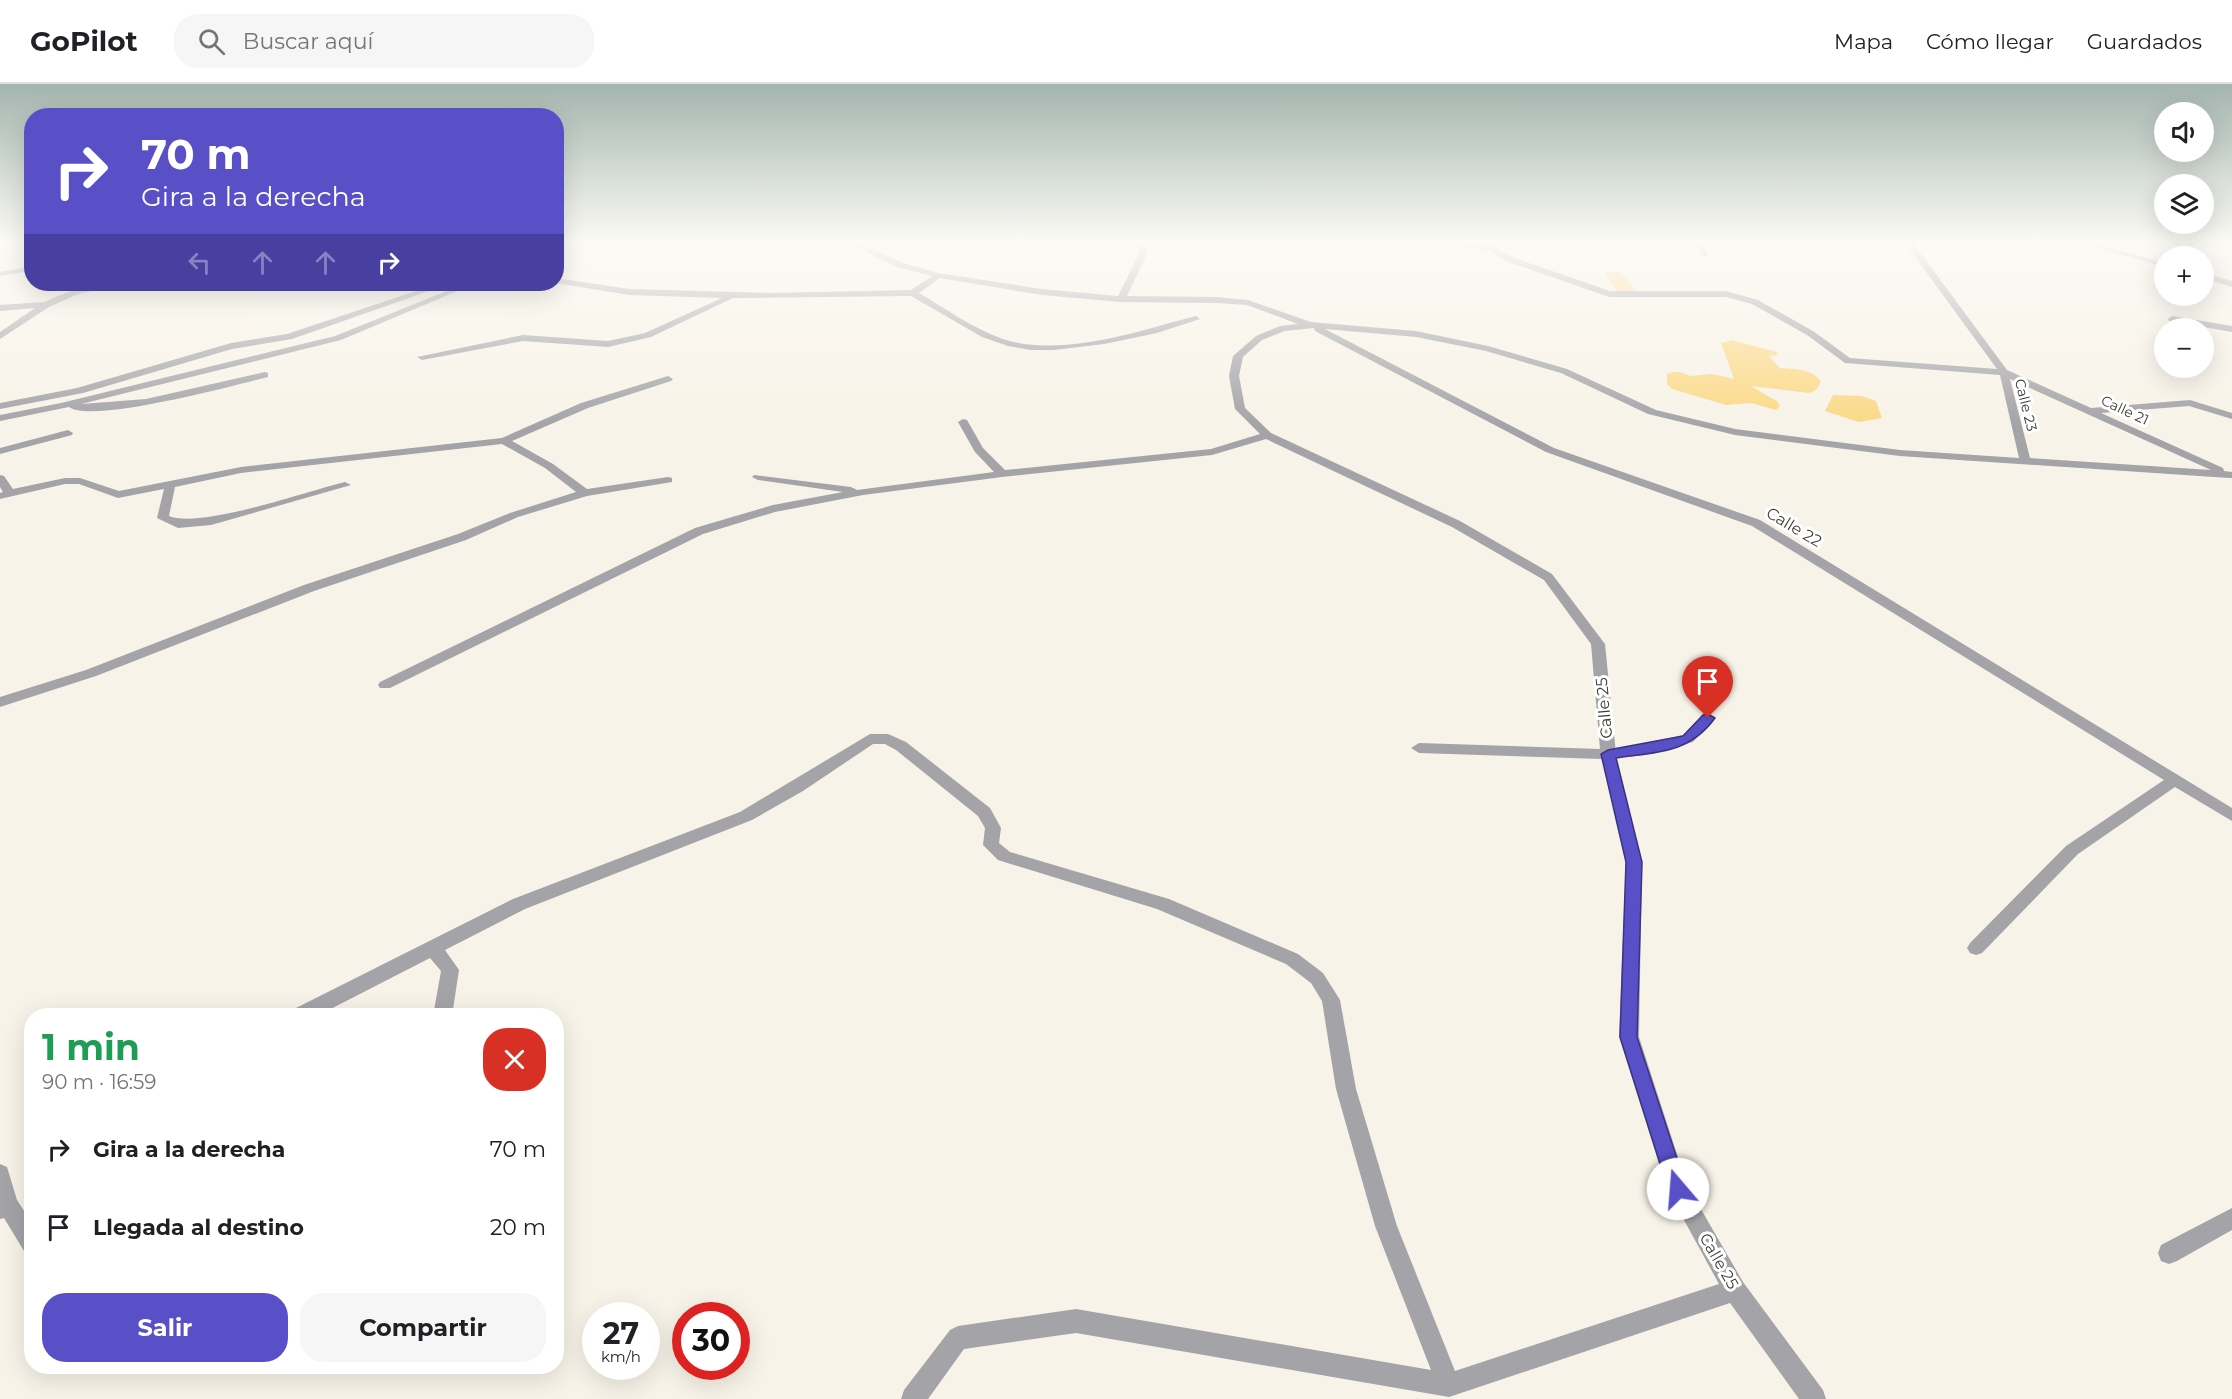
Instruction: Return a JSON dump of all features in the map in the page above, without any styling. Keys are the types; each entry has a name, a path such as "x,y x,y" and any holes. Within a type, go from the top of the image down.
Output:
{"street":[{"path":"0,406 79,391 231,346 289,337 385,304"},
{"path":"0,418 61,406 338,338 421,304"},
{"path":"422,357 523,338 608,344 648,335 715,304"},
{"path":"933,304 1008,344 1028,347 1059,347 1163,329 1196,319"},
{"path":"1252,304 1310,325 1416,334 1488,349 1564,371 1652,412 1735,432 1900,453 2230,476"},
{"path":"1759,304 1810,333 1848,361 2004,372"},
{"name":"Calle 23","path":"1954,304 2004,372 2025,460"},
{"path":"0,309 46,305"},
{"path":"0,336 46,305"},
{"name":"Calle 25","path":"1310,325 1282,328 1259,338 1238,356 1234,376 1240,409 1267,435 1456,524 1548,578 1598,644 1608,754 1634,862 1629,1037 1678,1189 1735,1290 1814,1399"},
{"name":"Calle 22","path":"1310,325 1550,450 1756,523 2232,815"},
{"path":"2214,326 2232,329"},
{"name":"Calle 21","path":"2004,372 2230,476"},
{"path":"61,406 96,408 129,404 265,375"},
{"path":"0,478 5,494 65,481 80,482 118,495 168,483 241,470 504,441 537,424 579,407 668,379"},
{"path":"2091,411 2190,403 2232,416"},
{"path":"963,422 980,450 1002,474"},
{"path":"0,451 68,432"},
{"path":"386,685 699,531 773,509 863,492 1002,474 1212,452 1267,435"},
{"path":"504,441 549,466 585,493"},
{"path":"758,477 863,492"},
{"path":"0,702 141,654 309,588 462,537 514,515 585,493 668,480"},
{"path":"168,483 170,490 163,518 178,524 211,521 345,485"},
{"path":"1419,748 1608,754 1647,749 1688,739 1708,718"},
{"path":"314,1008 519,904 746,816 797,787 870,739 888,739 901,746 984,812 993,828 991,845 1004,856 1163,904 1292,959 1317,978 1331,1000 1346,1089 1386,1226 1449,1385"},
{"path":"1976,948 2072,850 2175,780"},
{"path":"432,947 450,970 443,1008"},
{"path":"0,1174 3,1207 24,1233"},
{"path":"2169,1253 2232,1218"},
{"path":"913,1399 958,1338 1076,1322 1449,1385 1735,1290"}],"shaded area":[{"path":"1731,340 1776,352 1778,355 1769,356 1780,368 1808,372 1821,382 1816,390 1809,393 1751,386 1778,402 1780,406 1776,410 1751,403 1726,405 1672,389 1667,384 1667,374 1674,372 1691,376 1712,374 1734,379 1721,343"},
{"path":"1833,395 1861,396 1876,401 1882,418 1859,422 1825,411"}],"route":[{"path":"1678,1189 1629,1037 1634,862 1608,754 1636,751 1688,739 1708,718"}]}
